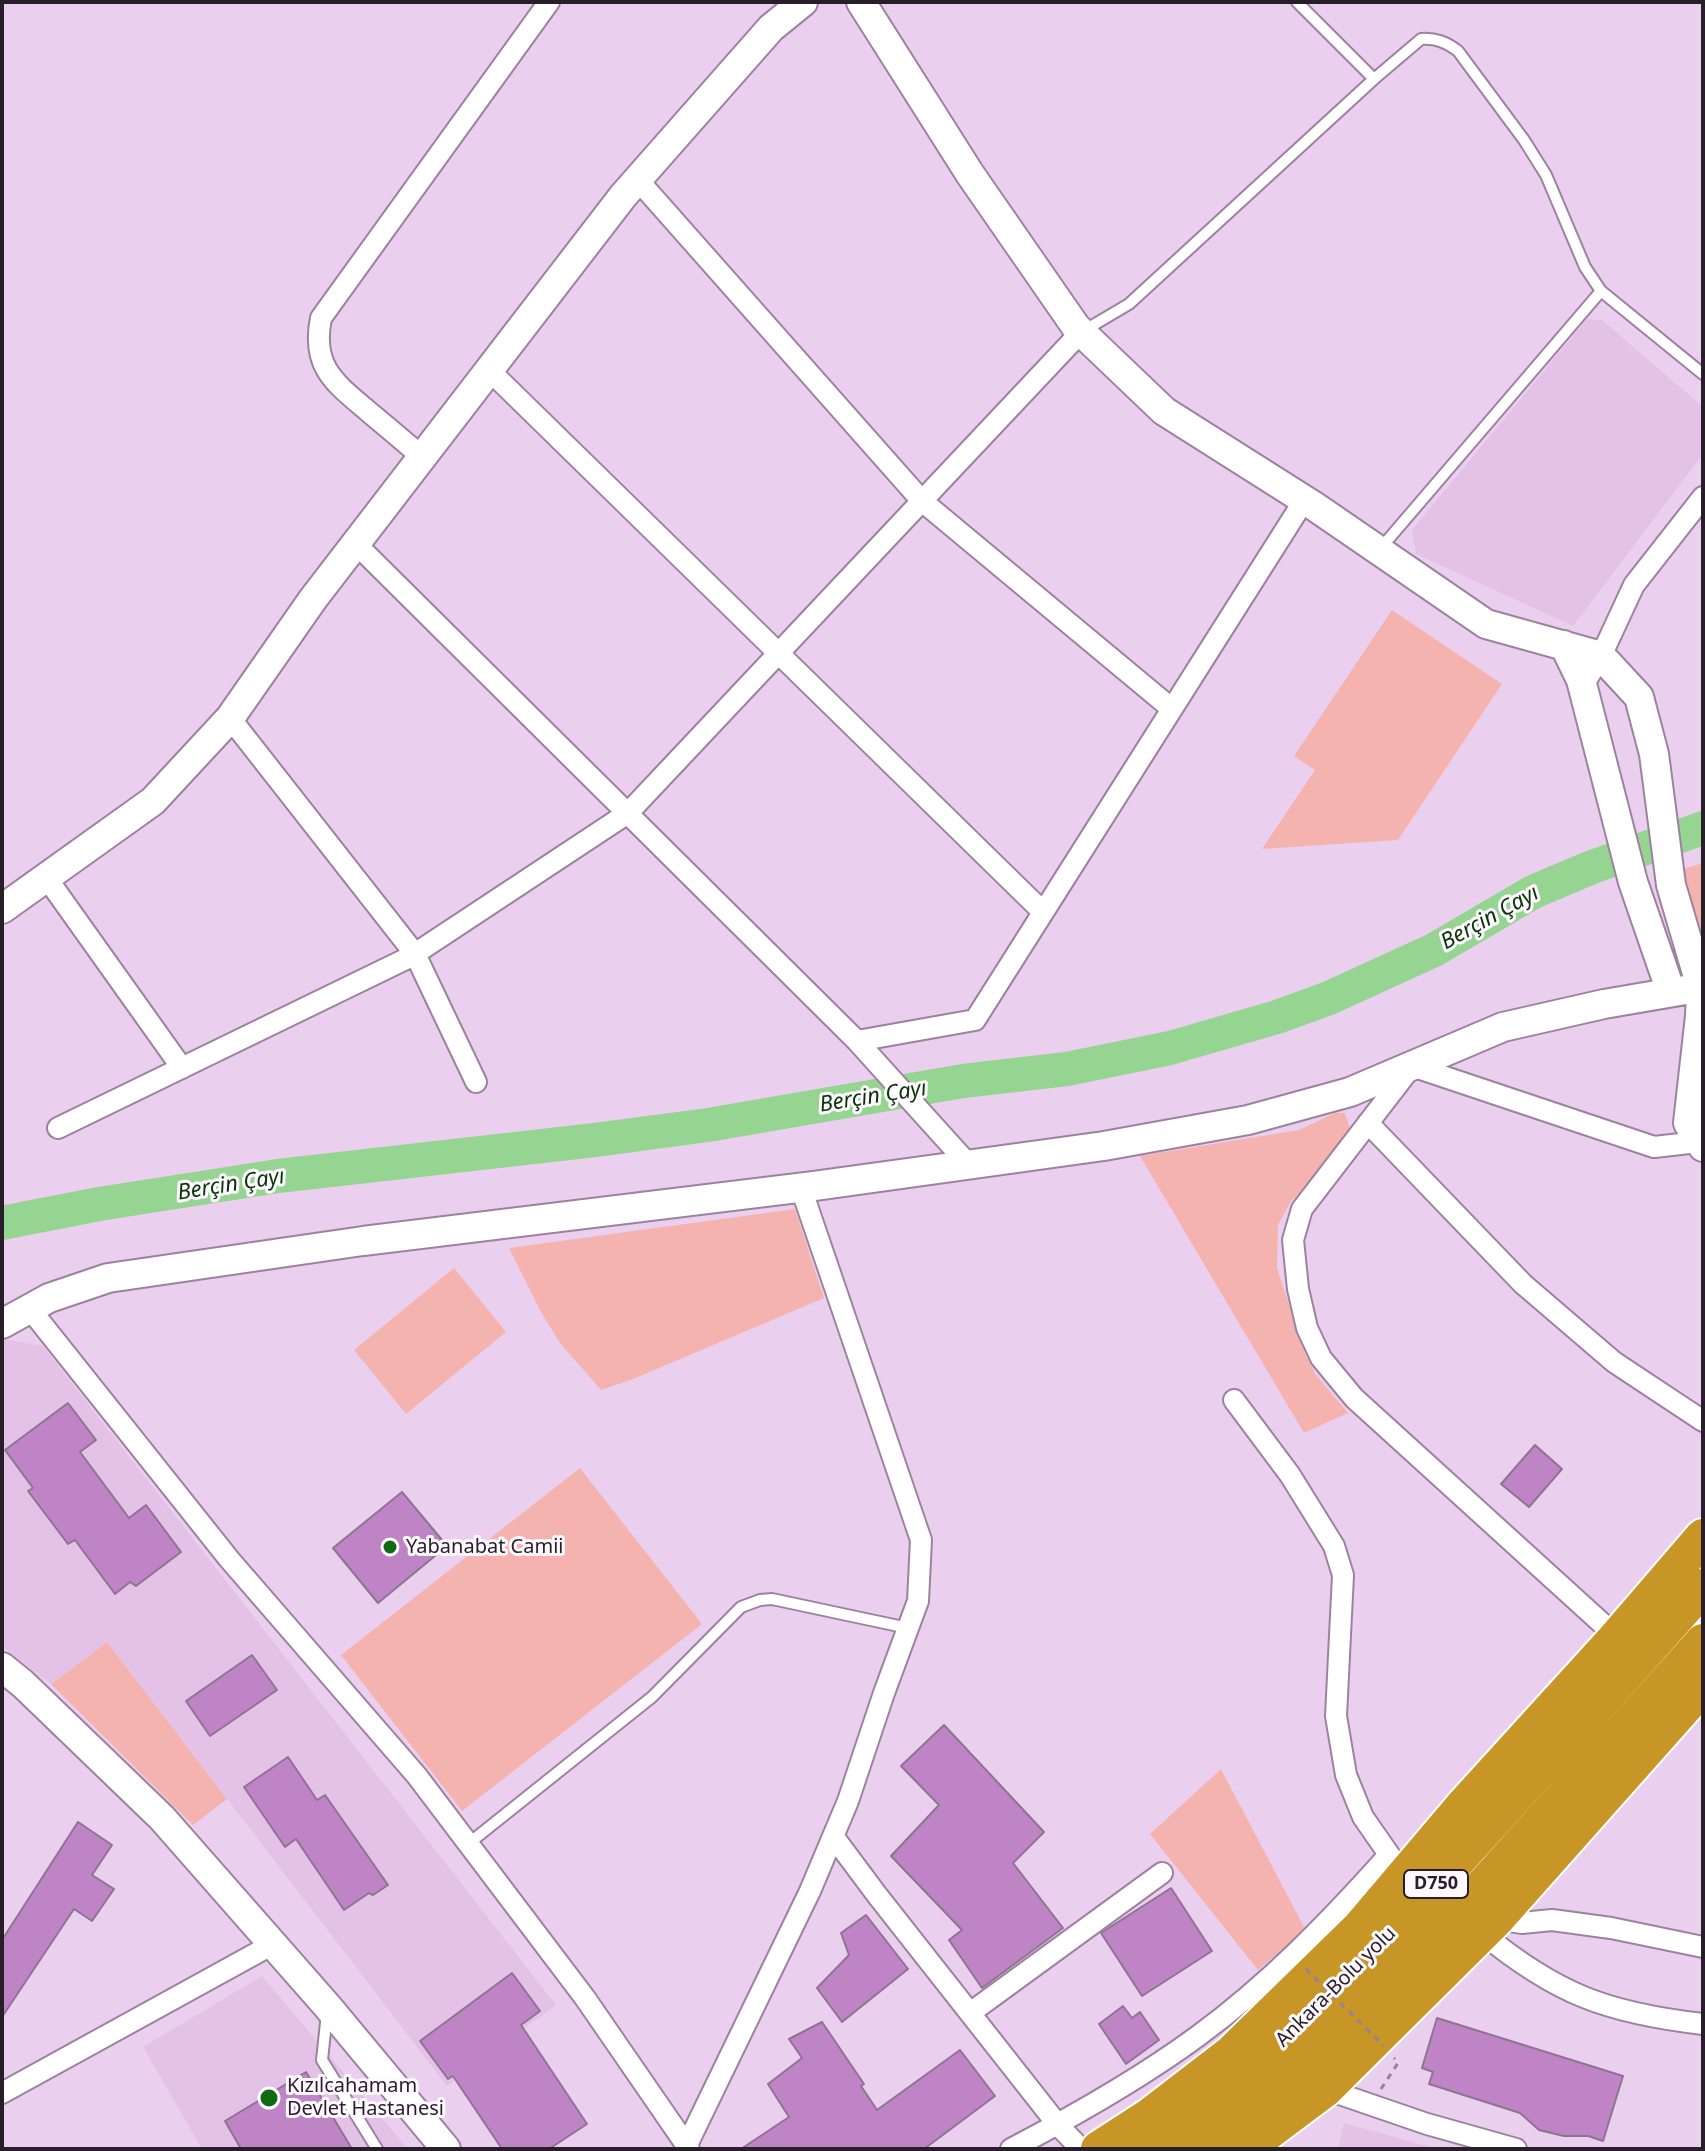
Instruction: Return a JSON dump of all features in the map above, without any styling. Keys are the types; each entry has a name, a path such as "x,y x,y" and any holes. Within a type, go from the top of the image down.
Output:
{"highway":[{"path":"1099,2149 1150,2116 1232,2053 1360,1928 1396,1866 1466,1803 1703,1537"},
{"name":"Ankara-Bolu yolu","path":"1140,2149 1195,2114 1306,2021 1368,1959 1703,1587"},
{"name":"Ankara-Bolu yolu","path":"1192,2149 1230,2125 1282,2085 1465,1906 1703,1642"},
{"path":"1245,2149 1325,2089 1489,1926 1703,1686"}],"street":[{"path":"422,457 332,379 325,368 318,343 321,318 549,2"},
{"path":"2,909 153,801 230,718 356,544 637,179 771,28 803,2"},
{"path":"861,2 970,174 1081,332 1164,411 1305,499 1486,624 1601,656 1639,697 1654,754 1671,885 1702,987 1688,1123 1700,1144 1654,1147 1412,1066"},
{"path":"637,179 922,501 1172,709"},
{"path":"58,1128 415,954 628,813 1081,332"},
{"path":"489,370 1043,912"},
{"path":"1582,687 1601,656 1634,585 1703,497"},
{"path":"862,1045 975,1020 1305,499"},
{"path":"356,544 862,1045 965,1160"},
{"path":"1564,645 1582,687 1633,882 1671,992"},
{"path":"230,718 415,954 476,1082"},
{"path":"46,877 182,1068"},
{"path":"2,1324 49,1298 108,1278 363,1241 801,1188 965,1160 1104,1146 1248,1120 1350,1092 1503,1027 1604,1004 1702,987"},
{"path":"1412,1066 1302,1209 1293,1240 1298,1289 1307,1328 1321,1358 1354,1398 1617,1637"},
{"path":"1368,1123 1523,1284 1614,1362 1703,1421"},
{"path":"687,2148 810,1891 848,1801 918,1601 921,1540 801,1188"},
{"path":"30,1309 229,1559 417,1776 585,1998 687,2148"},
{"path":"1011,2149 1058,2125 1198,2036 1396,1866 1363,1817 1346,1775 1336,1716 1343,1575 1334,1546 1290,1475 1234,1400"},
{"path":"2,1667 162,1818 328,2007 439,2147"},
{"path":"833,1836 1058,2125 1081,2149"},
{"path":"970,2013 1162,1873"},
{"path":"1703,1947 1611,1928 1552,1920 1489,1926 1510,1956 1566,1991 1618,2010 1703,2024"},
{"path":"2,2093 273,1944"},
{"path":"1325,2089 1516,2149"}],"lane":[{"path":"1297,2 1374,79"},
{"path":"1081,332 1129,304 1421,39 1443,41 1458,51 1524,140 1546,175 1585,267 1601,291 1703,374"},
{"path":"1379,550 1601,291"},
{"path":"468,1844 652,1697 741,1607 772,1599 908,1628"},
{"path":"328,2007 322,2060 377,2149"}],"path":[{"path":"1306,1969 1384,2046"},
{"path":"1371,2104 1398,2063"}],"shaded area":[{"path":"1587,319 1602,320 1703,407 1703,454 1573,626 1416,554 1412,530"},
{"path":"1392,610 1502,684 1398,840 1262,849 1315,770 1294,756"},
{"path":"1703,863 1703,947 1683,869"},
{"path":"1335,1113 1345,1113 1350,1129 1336,1157 1291,1201 1278,1225 1277,1268 1305,1353 1316,1375 1348,1413 1304,1433 1140,1156 1299,1130"},
{"path":"795,1209 824,1298 601,1390 560,1343 509,1248"},
{"path":"454,1268 506,1332 406,1414 354,1350"},
{"path":"2,1339 43,1346 556,2005 447,2086 107,1642 51,1684 2,1646"},
{"path":"580,1468 702,1624 462,1811 341,1655"},
{"path":"107,1642 227,1799 193,1825 51,1684"},
{"path":"1221,1769 1305,1929 1258,1970 1150,1834"},
{"name":"Kızılcahamam Devlet Hastanesi","path":"262,1976 408,2149 202,2149 143,2047"},
{"path":"1344,2123 1438,2149 1338,2149"}],"building":[{"path":"68,1403 96,1440 80,1452 129,1518 146,1505 181,1552 136,1586 130,1582 115,1594 75,1540 68,1544 28,1491 33,1488 5,1450"},
{"path":"1535,1445 1562,1469 1529,1507 1501,1484"},
{"name":"Yabanabat Camii","path":"402,1492 447,1546 378,1603 333,1548"},
{"path":"252,1655 277,1690 210,1736 186,1701"},
{"path":"944,1725 1044,1832 1013,1863 1063,1928 982,1988 949,1940 962,1930 891,1856 939,1805 901,1766"},
{"path":"288,1757 317,1800 325,1795 388,1885 373,1895 369,1893 344,1910 296,1839 285,1847 244,1787"},
{"path":"78,1822 112,1845 92,1875 114,1889 92,1921 74,1909 2,2017 2,1940"},
{"path":"1171,1888 1212,1951 1142,1996 1101,1933"},
{"path":"866,1915 908,1969 842,2022 817,1988 849,1955 841,1933"},
{"path":"512,1973 540,2011 521,2025 587,2124 549,2149 502,2149 453,2076 448,2079 420,2041"},
{"path":"1123,2006 1132,2018 1140,2012 1159,2040 1126,2064 1099,2024"},
{"path":"1437,2018 1623,2076 1603,2141 1539,2130 1520,2113 1429,2084 1433,2072 1422,2068"},
{"path":"822,2022 864,2084 861,2086 877,2110 960,2050 995,2096 924,2149 741,2149 789,2117 768,2084 802,2058 789,2039"},
{"path":"306,2072 352,2149 241,2149 225,2121"}],"waterway":[{"name":"Berçin Çayı","path":"2,1223 99,1204 278,1176 708,1125 963,1081 1067,1069 1170,1048 1277,1017 1329,998 1434,950 1533,892 1592,867 1703,828"}],"place":[{"name":"Yabanabat Camii","path":"390,1547"},
{"name":"Kızılcahamam Devlet Hastanesi","path":"269,2098"}]}
